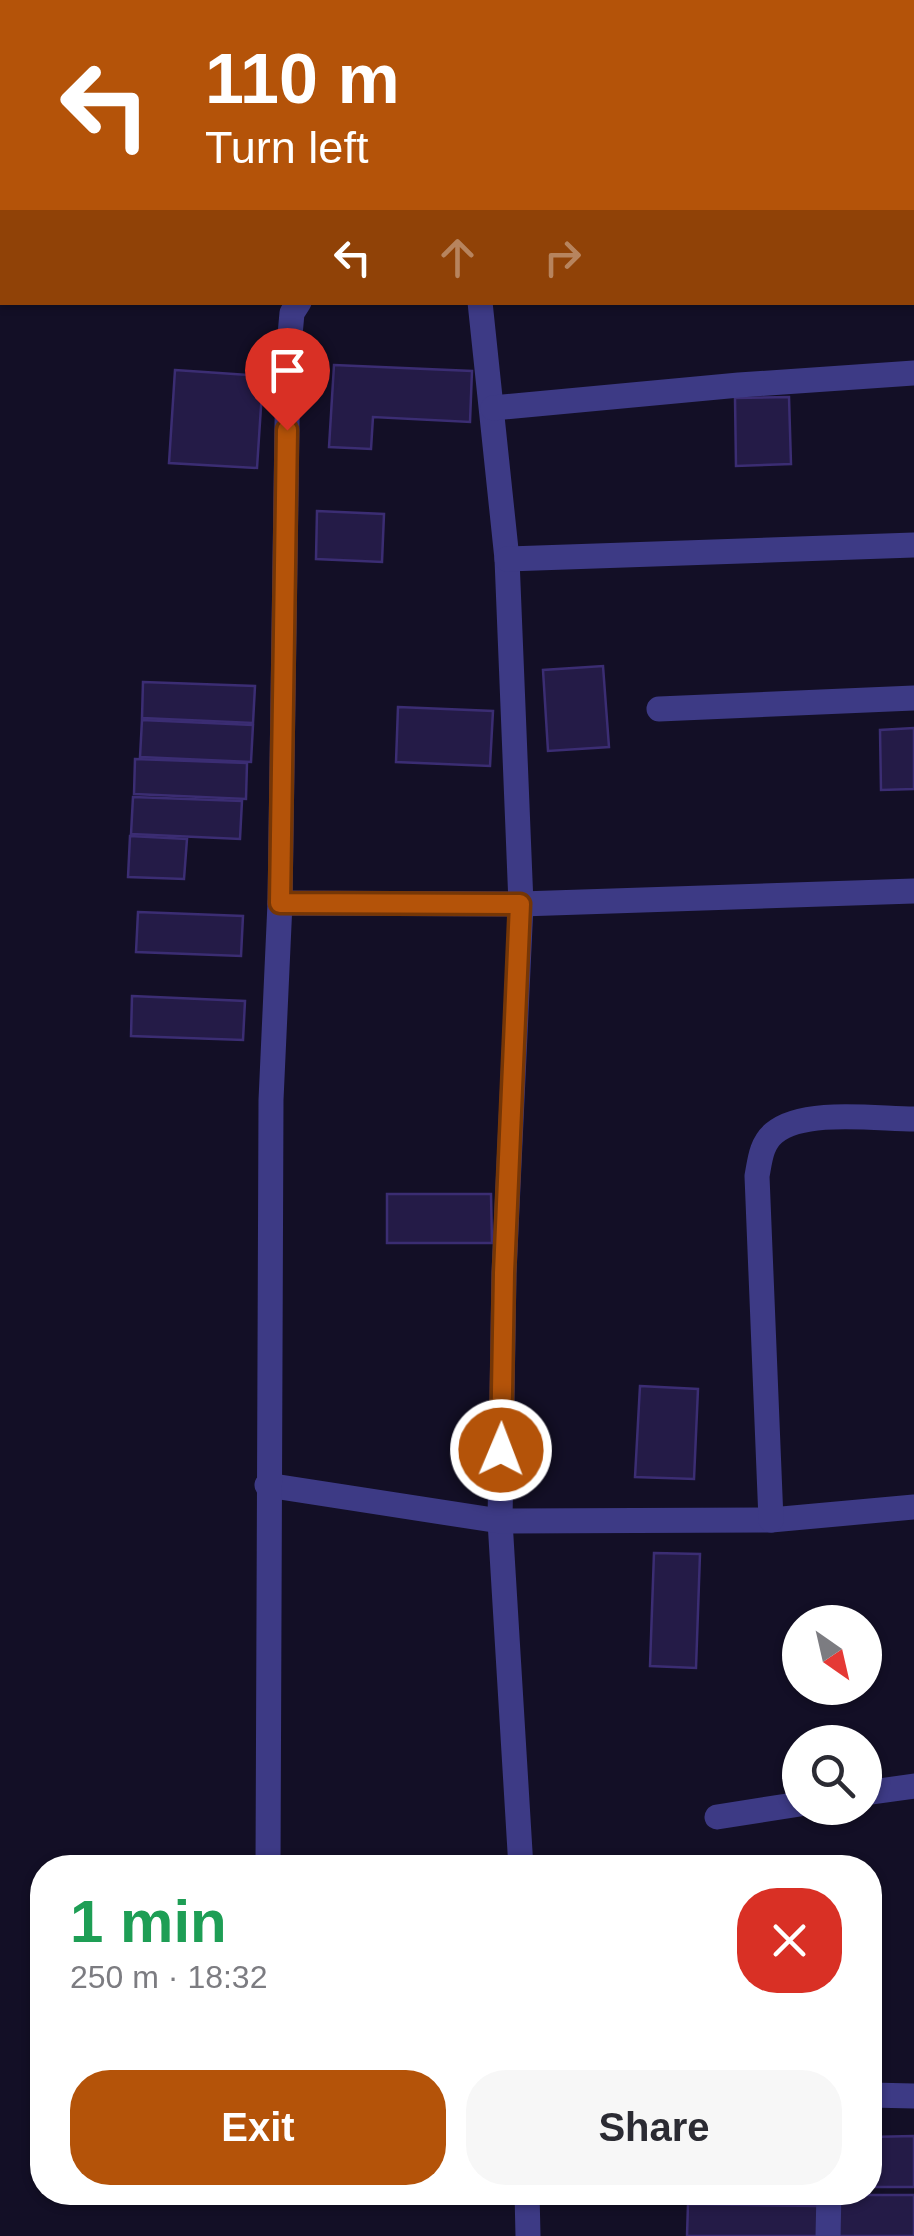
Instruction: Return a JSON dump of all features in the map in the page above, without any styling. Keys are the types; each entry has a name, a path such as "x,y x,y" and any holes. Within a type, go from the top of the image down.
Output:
{"street":[{"path":"268,1855 270,1100 280,903 288,357 292,313 296,305"},
{"path":"480,305 507,559 520,904 504,1273 500,1521 520,1855"},
{"path":"493,408 914,373"},
{"path":"507,559 914,545"},
{"path":"659,709 914,698"},
{"path":"280,903 520,904 914,890"},
{"path":"771,1520 757,1176 762,1150 774,1133 806,1120 914,1119"},
{"path":"267,1485 500,1521 771,1520 914,1507"},
{"path":"882,1791 914,1786"},
{"path":"717,1817 782,1807"},
{"path":"882,2095 914,2096"},
{"path":"527,2205 528,2236"},
{"path":"828,2236 829,2205"}],"building":[{"path":"334,365 472,371 470,422 373,417 371,449 329,447"},
{"path":"175,370 263,376 257,468 169,463"},
{"path":"789,397 791,464 736,466 735,398"},
{"path":"317,511 384,514 382,562 316,559"},
{"path":"603,666 609,747 548,751 543,670"},
{"path":"143,682 255,686 253,723 142,718"},
{"path":"398,707 493,711 490,766 396,762"},
{"path":"142,720 253,725 251,762 140,757"},
{"path":"914,728 914,789 881,790 880,730"},
{"path":"135,759 247,763 246,799 134,794"},
{"path":"133,797 242,801 240,839 131,834"},
{"path":"130,836 187,839 184,879 128,877"},
{"path":"138,912 243,916 241,956 136,952"},
{"path":"132,996 245,1001 243,1040 131,1036"},
{"path":"387,1194 491,1194 492,1243 387,1243"},
{"path":"640,1386 698,1389 694,1479 635,1477"},
{"path":"654,1553 700,1554 696,1668 650,1666"},
{"path":"914,2136 914,2187 882,2187 882,2137"},
{"path":"882,2195 914,2195 914,2236 839,2236 839,2205 882,2205"},
{"path":"688,2205 818,2206 818,2236 687,2236"}],"route":[{"path":"287,430 280,903 520,904 504,1273 501,1450"}]}
